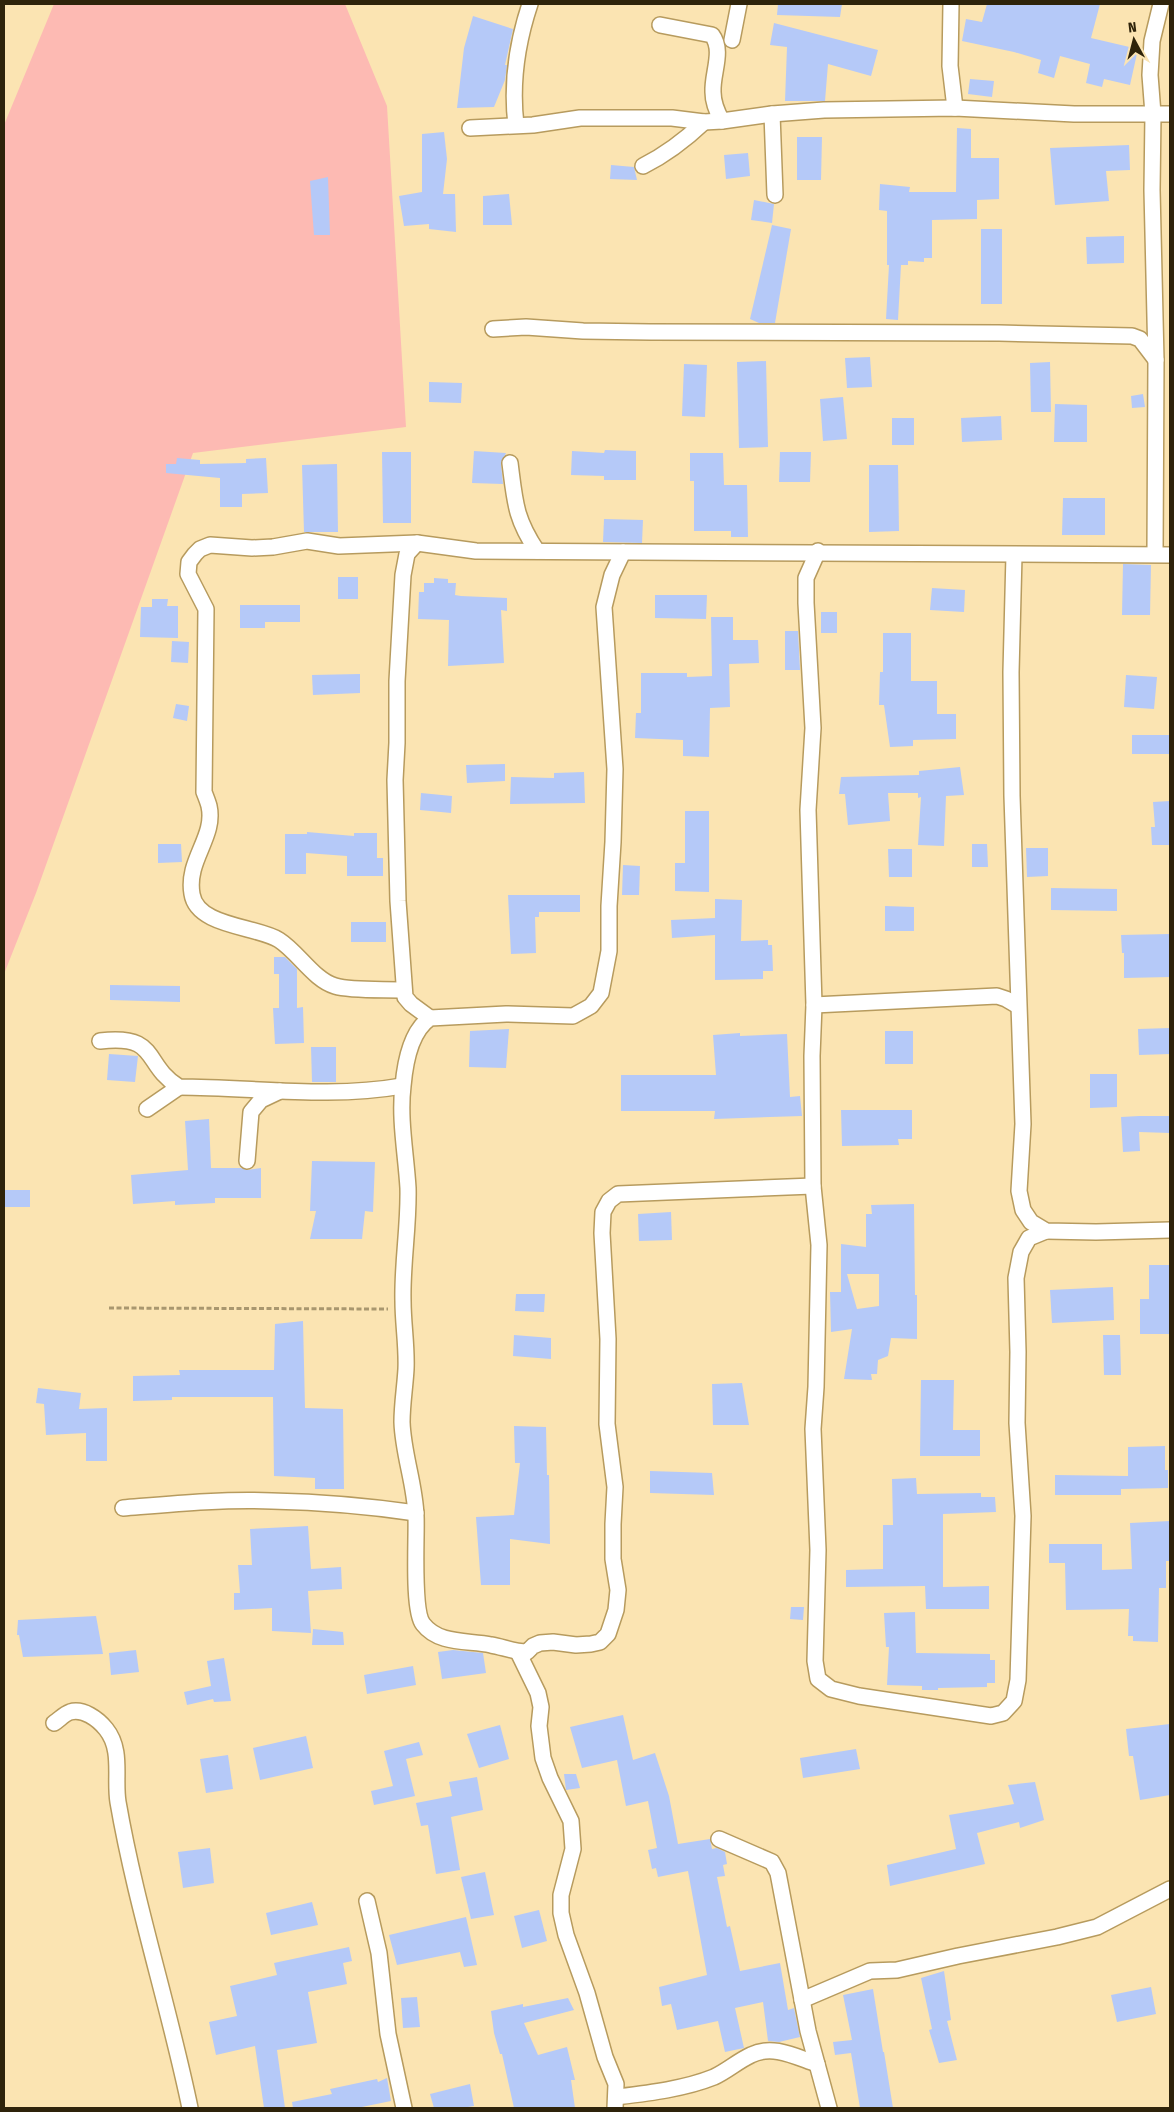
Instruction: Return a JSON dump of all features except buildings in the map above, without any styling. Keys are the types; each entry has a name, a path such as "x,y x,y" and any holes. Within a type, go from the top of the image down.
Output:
{"street":[{"path":"516,124 513,94 516,68 523,25 530,4"},
{"path":"732,40 739,4"},
{"path":"950,4 950,66 955,108"},
{"path":"1154,553 1156,360 1152,190 1153,114 1150,75 1152,50 1161,4"},
{"path":"660,25 712,34 716,40 717,58 713,91 716,108 722,121"},
{"path":"470,128 516,124 533,125 580,118 686,118 704,122 824,110 955,108 1074,114 1170,114"},
{"path":"772,114 774,195"},
{"path":"643,166 683,142 704,122"},
{"path":"492,329 526,327 650,332 999,333 1132,336 1140,339 1156,360"},
{"path":"510,463 515,508 523,530 537,551"},
{"path":"403,990 336,987 324,982 278,939 229,924 204,913 194,903 190,879 194,864 205,839 210,818 209,806 204,792 206,609 188,574 189,562 200,549 210,545 252,548 273,547 307,541 339,546 417,543 476,550 537,551 818,551 1014,555 1154,553 1170,555"},
{"path":"417,543 407,554 403,575 397,681 395,780 398,902 403,990 411,1004 430,1018"},
{"path":"818,551 806,578 814,728 808,810 814,1005 812,1056 813,1186 819,1245 816,1386 813,1429 818,1550 814,1661 818,1680 831,1689 859,1696 991,1716 1003,1713 1014,1701 1018,1680 1023,1516 1017,1423 1016,1278 1021,1252 1029,1238 1046,1230"},
{"path":"623,552 612,575 604,607 614,769 609,951 601,993 592,1006 573,1016 506,1014 430,1018 423,1023 415,1034 402,1086 403,1141 408,1188 403,1309 406,1369 402,1411 403,1435 416,1513 418,1601 423,1624 436,1634 448,1639 468,1643 489,1644 518,1652 527,1652 540,1643 591,1644 600,1642 608,1634 616,1610 618,1590 614,1559 615,1487 607,1424 608,1339 602,1233 603,1212 609,1200 618,1194 813,1186"},
{"path":"1014,555 1011,672 1012,796 1023,1124 1019,1191 1023,1210 1031,1222 1046,1230 1096,1232 1170,1230"},
{"path":"814,1005 997,996 1018,1006"},
{"path":"100,1041 134,1042 140,1045 147,1050 171,1082 179,1087 372,1092 402,1086"},
{"path":"147,1110 179,1087"},
{"path":"247,1161 250,1112 261,1100 280,1091"},
{"path":"123,1508 271,1500 359,1505 416,1513"},
{"path":"518,1652 538,1693 541,1707 539,1726 543,1758 550,1778 572,1821 573,1849 561,1895 561,1913 566,1935 587,1993 604,2057 616,2084 616,2103 715,2076 751,2054 760,2052 780,2051 817,2064"},
{"path":"54,1723 71,1712 86,1713 96,1719 107,1730 115,1750 116,1789 132,1875 178,2047 190,2108"},
{"path":"719,1839 767,1859 775,1866 786,1905 802,2000 829,2108"},
{"path":"802,2000 870,1971 897,1970 1097,1927 1170,1889"},
{"path":"367,1901 379,1953 388,2034 404,2108"}],"path":[{"path":"109,1308 403,1309"}],"shaded area":[{"path":"54,4 345,4 387,106 406,427 193,453 36,893 4,974 4,125"}]}
